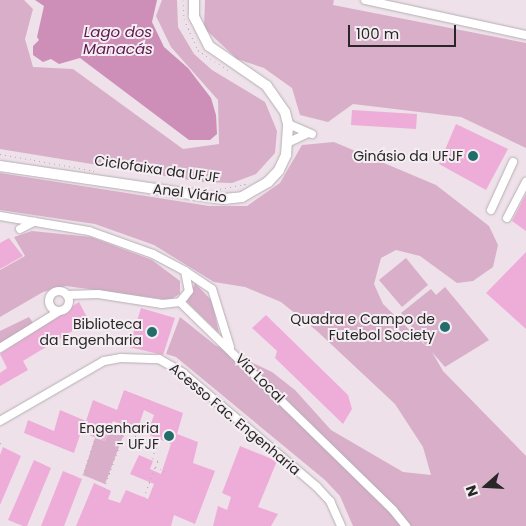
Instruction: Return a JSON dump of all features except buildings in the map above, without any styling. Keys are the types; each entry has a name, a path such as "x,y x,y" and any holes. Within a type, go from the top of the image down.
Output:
{"main road":[{"name":"Anel Viário","path":"0,166 224,199 252,193 274,177 283,164 289,142 288,124 280,100 267,86 209,46 200,34 194,16 194,0"}],"lane":[{"path":"365,0 526,35"},
{"path":"288,124 310,134 289,142"},
{"path":"491,210 513,162"},
{"path":"507,218 526,182"},
{"name":"Via Local","path":"0,216 89,231 153,254 185,271 212,289 230,349 393,510 406,526"},
{"path":"20,229 34,222"},
{"path":"58,312 49,304 50,295 58,291 67,295 98,294 162,304 180,302 189,291 185,271"},
{"path":"0,348 67,307 67,295"},
{"path":"180,302 230,349"},
{"name":"Acesso Fac. Engenharia","path":"0,421 104,361 121,358 159,359 184,373 316,486 330,501 341,526"}],"path":[{"path":"183,0 184,19 198,50 232,72"},
{"name":"Ciclofaixa da UFJF","path":"0,154 104,172"},
{"name":"Ciclofaixa da UFJF","path":"220,189 248,184"},
{"path":"107,424 158,445"},
{"path":"104,488 125,431"},
{"path":"82,475 95,438"},
{"path":"144,497 158,461 152,458 160,439"},
{"path":"42,464 44,460"},
{"path":"156,467 169,472"},
{"path":"73,476 75,472"}],"shaded area":[{"path":"0,0 526,0 526,526 0,526"},
{"path":"0,0 24,0 33,9 25,39 33,67 73,69 183,149 219,144 218,100 171,47 156,16 162,0 177,0 178,27 194,54 212,70 265,102 277,131 275,153 256,174 232,183 202,182 0,149"},
{"path":"205,0 334,0 333,5 526,43 526,148 461,117 353,104 328,122 300,115 292,88 264,68 237,59 204,28"},
{"path":"334,142 436,185 489,226 498,245 493,267 473,281 457,283 420,256 396,250 381,258 374,284 383,304 427,347 401,313 431,289 436,295 445,287 489,340 445,367 432,352 443,371 526,456 526,526 353,526 340,496 325,480 176,357 166,354 180,317 215,345 272,372 295,390 331,430 403,472 431,475 423,447 395,404 317,331 281,302 245,287 214,282 154,245 95,224 0,210 0,173 209,206 247,206 280,183 302,145"},
{"path":"32,231 91,237 152,260 180,281 180,294 169,300 66,286 43,292 0,317 0,270 25,256 14,237"},
{"path":"406,258 428,285 402,307 379,280"},
{"path":"195,283 212,301 219,333 187,302"},
{"path":"29,317 33,323 0,345 0,331"},
{"path":"107,424 125,431 105,484 83,475 95,438 105,441 110,430 106,428"}],"water":[{"name":"Lago dos Manacás","path":"35,0 157,0 152,22 164,47 188,68 211,98 216,115 217,134 210,140 189,140 80,58 59,64 51,59 43,62 33,55 33,46 39,40 37,37 44,6"}],"place":[{"name":"Ginásio da UFJF","path":"473,156"},
{"name":"Quadra e Campo de Futebol Society","path":"445,327"},
{"name":"Biblioteca da Engenharia","path":"152,332"},
{"name":"Engenharia - UFJF","path":"169,436"}]}
